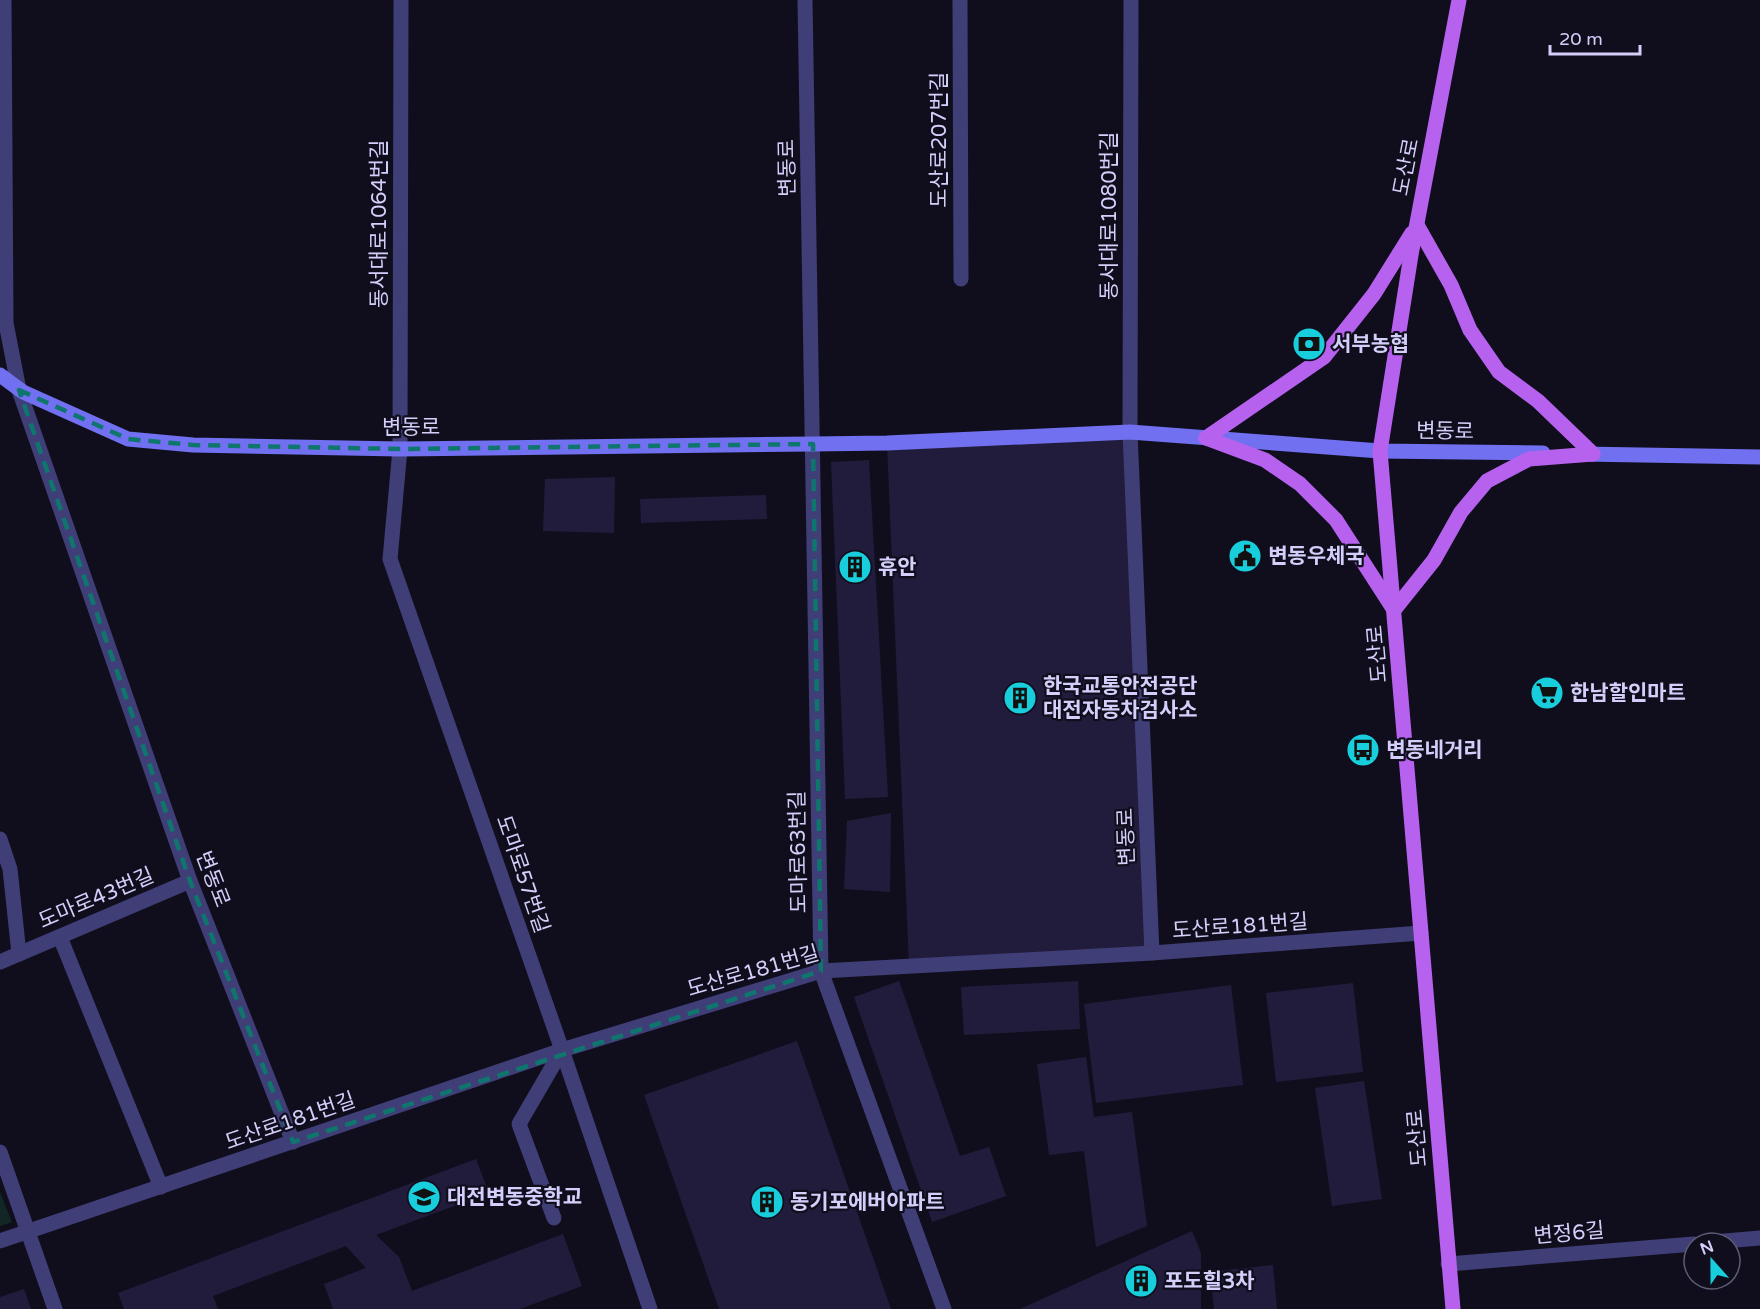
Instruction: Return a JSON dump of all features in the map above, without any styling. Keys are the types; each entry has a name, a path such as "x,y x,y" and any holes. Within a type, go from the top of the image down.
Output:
{"main road":[{"name":"도산로","path":"1453,1309 1380,451 1417,225 1459,0"},
{"path":"1206,438 1324,357 1374,294 1417,225 1451,285 1470,330 1499,372 1538,401 1593,454"},
{"path":"1206,438 1265,460 1300,484 1336,520 1395,610 1434,560 1461,512 1487,481 1529,459 1593,454"}],"street":[{"name":"변동로","path":"4,0 6,323 19,390 190,881 293,1142"},
{"name":"동서대로1064번길","path":"400,449 401,0"},
{"name":"변동로","path":"805,0 813,444"},
{"name":"도산로207번길","path":"960,0 961,279"},
{"name":"동서대로1080번길","path":"1130,432 1131,0"},
{"name":"변동로","path":"0,375 19,390 128,439 193,445 400,449 887,443 1130,432 1380,451 1760,457"},
{"name":"변동로","path":"1130,432 1152,953"},
{"name":"도마로63번길","path":"813,444 821,970 944,1309"},
{"name":"도마로57번길","path":"400,449 390,560 562,1050 650,1309"},
{"name":"도마로43번길","path":"0,839 10,869 19,954"},
{"name":"도마로43번길","path":"0,962 190,881"},
{"name":"도산로181번길","path":"0,1241 562,1050 821,970 1152,953 1421,933"},
{"path":"60,937 161,1187"},
{"path":"554,1218 519,1124 562,1050"},
{"path":"0,1152 55,1309"},
{"path":"1742,1240 1760,1238"},
{"name":"변정6길","path":"1448,1264 1682,1245"}],"highlighted area":[{"path":"19,390 128,439 193,445 400,449 813,444 821,971 293,1142 190,881"}],"green space":[{"path":"0,1192 12,1222 0,1226"}],"building":[{"name":"한국교통안전공단 대전자동차검사소","path":"1130,432 1152,953 909,965 887,443"},
{"path":"869,460 888,797 845,799 831,462"},
{"path":"615,477 614,533 543,531 545,479"},
{"path":"766,495 767,519 641,523 640,499"},
{"path":"891,813 890,892 844,889 847,821"},
{"path":"899,981 960,1156 989,1147 1006,1196 932,1222 854,997"},
{"path":"1078,981 1080,1029 964,1035 961,987"},
{"path":"1353,983 1363,1072 1276,1082 1266,993"},
{"path":"1231,985 1243,1085 1096,1103 1084,1004"},
{"name":"동기포에버아파트","path":"797,1041 891,1309 719,1309 644,1095"},
{"path":"1086,1057 1094,1117 1132,1112 1147,1226 1096,1247 1084,1151 1049,1155 1037,1064"},
{"path":"1364,1081 1382,1199 1332,1206 1315,1088"},
{"path":"476,1159 489,1193 376,1235 399,1257 412,1291 563,1234 582,1286 520,1309 333,1309 324,1284 366,1268 346,1246 213,1296 218,1309 124,1309 118,1293"},
{"name":"포도힐3차","path":"1192,1231 1201,1253 1201,1309 1020,1309"},
{"path":"1273,1265 1277,1309 1214,1309 1210,1272"},
{"path":"24,1289 31,1309 0,1309 0,1297"}],"place":[{"name":"서부농협","path":"1309,344"},
{"name":"변동우체국","path":"1245,556"},
{"name":"휴안","path":"855,567"},
{"name":"한남할인마트","path":"1547,693"},
{"name":"한국교통안전공단 대전자동차검사소","path":"1020,698"},
{"name":"변동네거리","path":"1363,750"},
{"name":"대전변동중학교","path":"424,1197"},
{"name":"동기포에버아파트","path":"767,1202"},
{"name":"포도힐3차","path":"1141,1281"}]}
